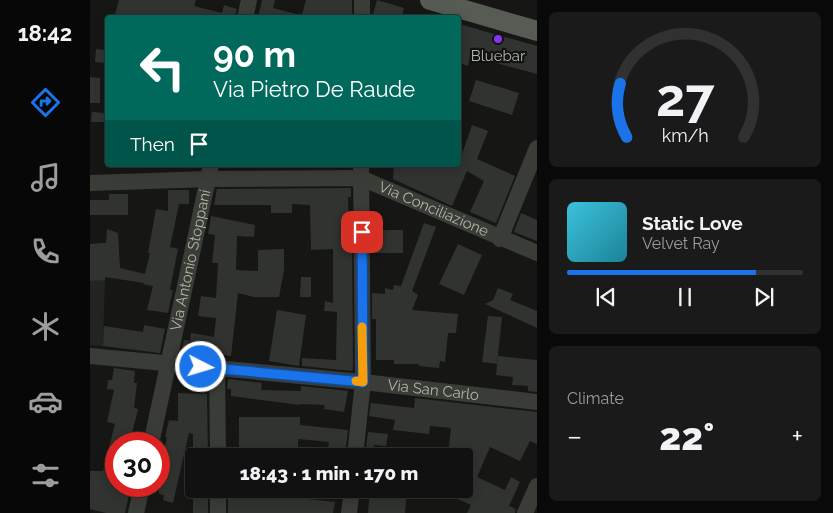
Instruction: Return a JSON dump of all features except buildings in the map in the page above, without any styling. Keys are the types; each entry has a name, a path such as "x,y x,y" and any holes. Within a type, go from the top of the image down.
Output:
{"main road":[{"path":"430,0 537,31"}],"street":[{"path":"246,15 249,0"},
{"path":"362,0 362,15"},
{"path":"500,238 537,148"},
{"path":"356,448 363,382 361,171"},
{"name":"Via Conciliazione","path":"90,182 210,172 361,171 500,238 537,253"},
{"name":"Via Antonio Stoppani","path":"154,432 210,172"},
{"name":"Via San Carlo","path":"90,356 363,382 537,402"},
{"path":"217,368 218,448"},
{"path":"525,513 537,486"},
{"path":"136,513 140,497"},
{"path":"218,498 218,513"},
{"path":"349,513 351,498"}],"shaded area":[{"path":"106,243 103,346 90,345 90,244"}],"slow traffic":[{"path":"356,381 363,382 362,327"}],"place":[{"name":"Bluebar","path":"498,39"}],"route":[{"path":"201,367 363,382 362,232"}]}
